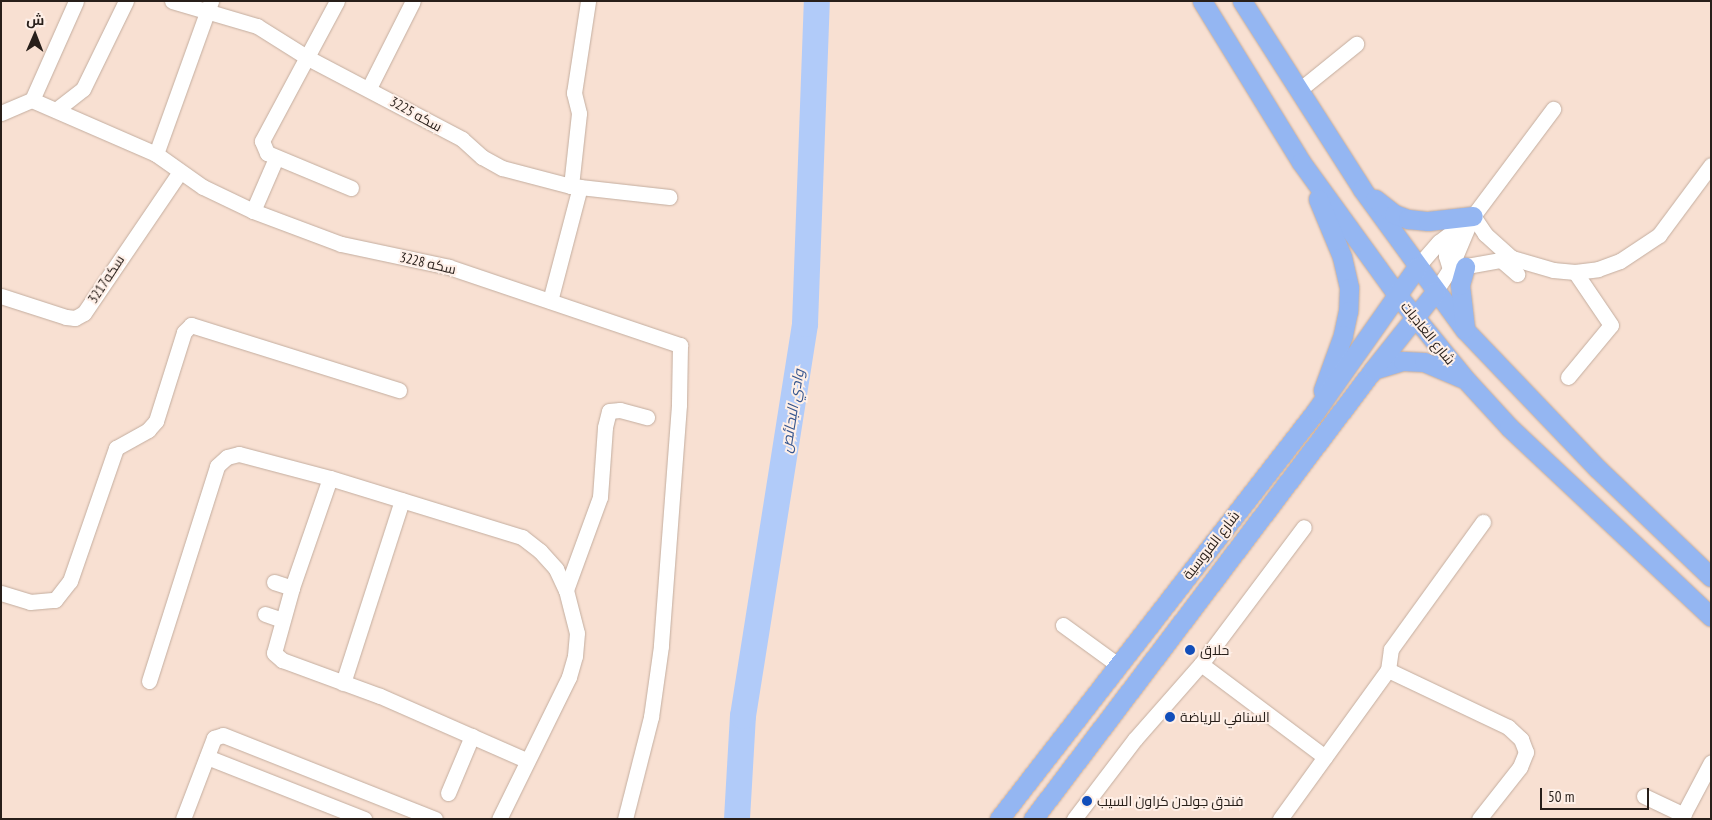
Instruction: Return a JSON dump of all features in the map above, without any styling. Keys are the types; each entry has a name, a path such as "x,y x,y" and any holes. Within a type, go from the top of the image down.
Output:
{"main road":[{"name":"شارع العاديات","path":"1202,1 1301,162 1398,296 1466,380 1509,427 1711,617"},
{"path":"1242,1 1362,189 1435,292 1465,330 1598,469 1711,577"},
{"path":"1301,162 1342,257 1349,288 1342,335 1315,412"},
{"path":"1362,189 1394,214 1408,219 1428,221 1473,216"},
{"name":"شارع الفروسية","path":"999,819 1315,412 1417,267"},
{"path":"1458,268 1465,330"},
{"name":"شارع الفروسية","path":"1036,817 1373,370 1417,318 1435,292"},
{"path":"1373,370 1402,361 1424,362 1466,380"}],"street":[{"path":"1,113 32,100 76,1"},
{"path":"56,110 84,89 126,1"},
{"name":"سكه 3225","path":"172,1 210,6 257,26 308,58 369,88 462,139 482,157 502,168 576,187 669,197"},
{"path":"337,1 262,141 267,153 276,158 351,188"},
{"path":"369,88 413,1"},
{"path":"550,301 576,187 579,113 574,93 588,1"},
{"path":"156,154 210,6"},
{"path":"1298,90 1356,44"},
{"name":"سكه 3228","path":"32,100 156,154 180,173 253,211 341,244 449,267 680,345 679,405 661,646 651,717 625,819"},
{"path":"1417,267 1448,236 1473,216 1553,109"},
{"path":"253,211 276,158"},
{"path":"1458,268 1506,259 1553,270 1575,272 1613,264 1641,250 1659,235 1711,165"},
{"name":"سكه3217","path":"1,296 66,317 75,318 84,313 180,173"},
{"path":"1473,216 1517,274"},
{"path":"1435,292 1458,268 1473,216"},
{"path":"1448,236 1446,256 1458,268"},
{"path":"1568,377 1612,325 1575,272"},
{"path":"1,593 30,602 54,600 70,581 116,448 148,430 156,420 184,332 191,325 399,390"},
{"path":"566,590 600,497 605,427 609,412 620,410 647,417"},
{"path":"149,681 217,466 227,457 240,454 330,478 522,537 540,551 556,569 566,590 576,633 575,656 569,677 526,760 499,819"},
{"path":"330,478 282,620 274,648 278,658 472,736 526,760"},
{"path":"343,683 402,500"},
{"path":"1280,819 1388,670 1391,649 1483,522"},
{"path":"1074,819 1135,739 1201,664 1304,527"},
{"path":"274,582 292,588"},
{"path":"266,614 282,620"},
{"path":"1063,625 1118,665"},
{"path":"1201,664 1325,757"},
{"path":"1388,670 1508,727 1521,738 1526,752 1520,767 1479,819"},
{"path":"183,819 214,738 223,735 435,819"},
{"path":"448,793 472,736"},
{"path":"207,757 364,819"},
{"path":"1644,796 1683,817 1711,762"}],"waterway":[{"name":"وادي البحائص","path":"737,819 743,716 805,324 817,1"}],"place":[{"name":"حلاق","path":"1190,650"},
{"name":"السنافي للرياضة","path":"1170,717"},
{"name":"فندق جولدن كراون السيب","path":"1087,801"}]}
